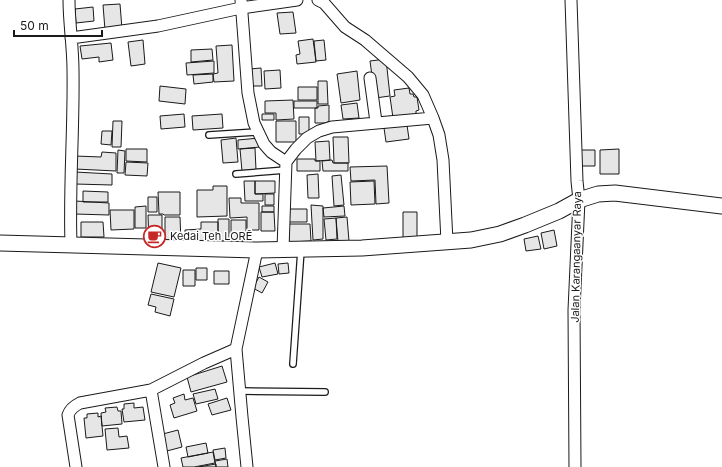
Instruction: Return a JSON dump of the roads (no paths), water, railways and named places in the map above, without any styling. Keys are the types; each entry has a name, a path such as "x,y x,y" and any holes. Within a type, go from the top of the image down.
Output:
{"main road":[{"path":"0,243 257,250 362,248 471,240 500,234 559,211 579,200 598,194 614,193 722,206"}],"street":[{"path":"69,0 74,69 70,206 71,244"},
{"path":"72,38 158,26 241,4 297,0"},
{"path":"318,0 324,3 346,27 365,40 408,77 423,95 439,135 443,160 446,242"},
{"name":"Jalan Karangaanyar Raya","path":"571,0 577,181 579,200 574,310 575,467"},
{"path":"241,4 248,93 254,123 264,144 286,166"},
{"path":"370,78 376,122"},
{"path":"283,249 286,166 296,149 307,138 319,131 337,126 433,118"},
{"path":"247,467 236,349 257,250"},
{"path":"76,467 68,415 74,406 151,390 236,349"},
{"path":"151,390 164,467"}],"lane":[{"path":"209,135 257,132"},
{"path":"236,174 286,166"},
{"path":"293,364 301,250"},
{"path":"240,391 325,392"}],"place":[{"name":"Kedai Teh LORĒ","path":"155,236"}]}
